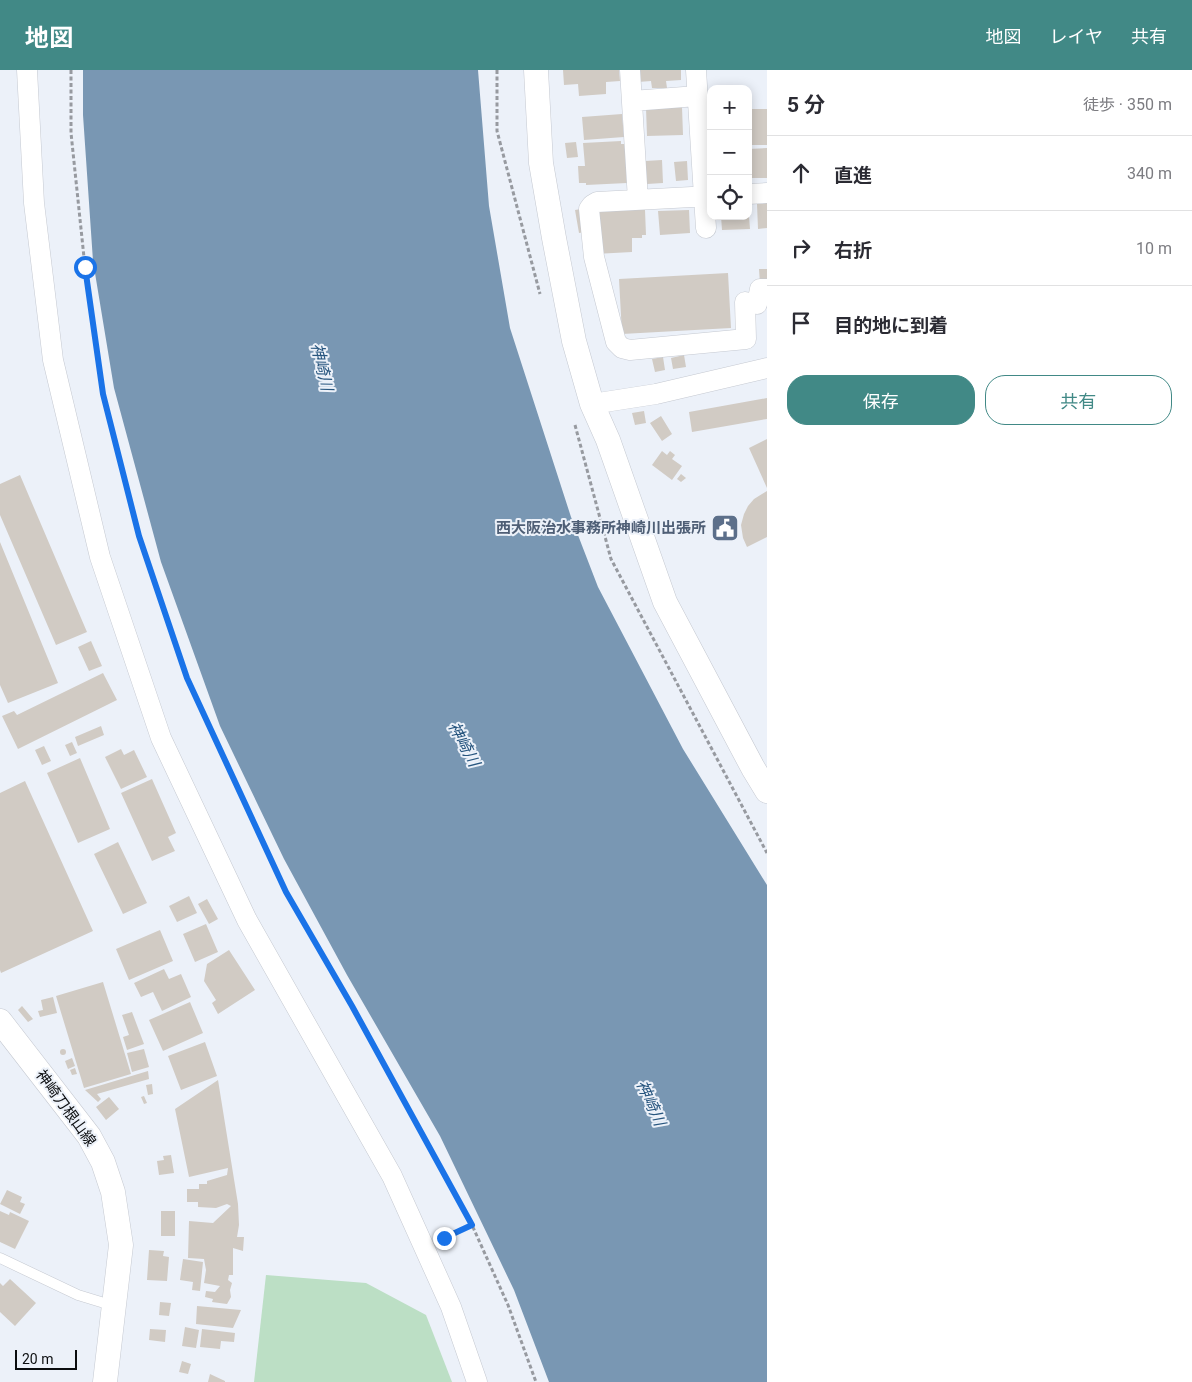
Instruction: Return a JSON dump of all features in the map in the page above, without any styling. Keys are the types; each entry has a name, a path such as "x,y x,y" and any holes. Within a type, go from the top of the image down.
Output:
{"street":[{"path":"27,70 34,203 53,360 100,557 158,729 248,920 392,1176 451,1307 477,1382"},
{"path":"536,70 541,163 574,341 592,404 608,440 665,602 767,791"},
{"path":"630,70 638,200"},
{"path":"696,70 707,196 706,228"},
{"path":"632,101 697,96"},
{"path":"752,194 767,193"},
{"path":"707,196 597,202 592,204 589,209 594,257 616,342 622,348 630,350 746,339 745,302 757,304 760,289 767,289"},
{"path":"592,404 656,394 767,368"},
{"name":"神崎刀根山線","path":"0,1022 89,1136 103,1162 113,1192 121,1245 106,1382"}],"lane":[{"path":"0,1258 78,1296 114,1306"}],"path":[{"path":"71,70 72,133 78,200 85,267 103,394 139,536 187,678 286,892 352,1006 472,1225 508,1305 536,1382"},
{"path":"444,1238 472,1225"}],"green space":[{"path":"266,1275 366,1283 426,1315 452,1382 254,1382"}],"water":[{"name":"神崎川","path":"83,70 478,70 489,206 510,328 571,517 598,587 683,749 767,885 767,1382 549,1382 514,1290 440,1136 347,975 284,859 220,726 161,562 114,388 93,261 83,115"}],"building":[{"path":"563,70 619,70 620,81 606,82 606,94 579,96 578,84 564,85"},
{"path":"638,70 681,70 681,80 666,81 667,88 652,88 651,81 638,82"},
{"path":"682,107 683,135 647,136 646,108"},
{"path":"752,109 767,109 767,145 752,145"},
{"path":"622,114 624,137 584,140 582,117"},
{"path":"621,141 621,144 625,144 627,183 586,185 586,183 579,183 578,166 585,166 583,143"},
{"path":"576,142 578,157 567,158 565,143"},
{"path":"767,148 767,178 752,178 752,149"},
{"path":"662,160 663,183 647,184 645,161"},
{"path":"687,161 688,180 676,181 674,162"},
{"path":"767,203 767,228 758,229 757,204"},
{"path":"642,207 642,210 645,210 646,235 642,235 642,238 632,238 632,252 595,254 596,209"},
{"path":"587,208 591,231 579,233 575,210"},
{"path":"689,210 690,233 660,235 658,211"},
{"path":"721,220 749,220 750,229 722,230"},
{"path":"759,269 767,269 767,284 760,284"},
{"path":"728,273 731,328 622,334 619,279"},
{"path":"684,355 686,367 673,369 671,358"},
{"path":"663,357 665,370 655,372 652,359"},
{"path":"767,398 767,419 692,432 689,412"},
{"path":"644,411 646,423 635,425 632,413"},
{"path":"661,416 672,434 662,441 650,423"},
{"path":"767,439 767,488 749,448"},
{"path":"662,451 667,455 670,451 675,455 672,459 682,466 672,480 652,465"},
{"path":"681,474 686,478 681,482 677,479"},
{"path":"20,475 87,632 56,645 0,515 0,484"},
{"path":"767,491 767,537 747,547 741,525 744,514 754,499"},
{"path":"0,542 58,683 8,703 0,685"},
{"path":"91,641 102,666 89,671 78,647"},
{"path":"103,673 117,700 18,749 2,716 14,711 17,715"},
{"path":"101,726 104,735 78,746 75,737"},
{"path":"72,742 77,753 70,756 65,745"},
{"path":"44,746 51,761 42,765 35,750"},
{"path":"121,749 124,755 134,750 147,777 121,789 105,757"},
{"path":"80,758 110,829 78,843 47,773"},
{"path":"152,779 176,833 168,837 175,851 152,861 121,793"},
{"path":"25,781 93,931 1,973 0,793"},
{"path":"118,842 147,903 123,914 94,854"},
{"path":"189,896 197,913 177,922 169,906"},
{"path":"207,899 218,919 209,924 198,904"},
{"path":"206,924 218,952 195,962 183,934"},
{"path":"160,930 173,961 129,980 116,949"},
{"path":"229,950 255,990 218,1014 212,1003 216,1000 204,981 207,964"},
{"path":"164,969 169,979 181,974 191,997 162,1011 153,992 141,997 134,983"},
{"path":"103,982 131,1074 84,1088 56,996"},
{"path":"53,997 57,1013 40,1017 38,1011 43,1010 41,1000"},
{"path":"190,1002 203,1033 163,1051 149,1020"},
{"path":"22,1006 33,1019 28,1022 18,1010"},
{"path":"132,1012 144,1044 127,1050 123,1037 129,1035 122,1015"},
{"path":"205,1042 217,1076 181,1090 168,1056"},
{"path":"63,1049 66,1052 63,1055 60,1052"},
{"path":"144,1049 149,1067 132,1072 127,1053"},
{"path":"72,1058 75,1066 68,1069 65,1061"},
{"path":"75,1068 77,1074 72,1075 70,1070"},
{"path":"148,1071 149,1079 97,1094 101,1099 98,1102 85,1090"},
{"path":"218,1080 238,1204 239,1225 237,1237 244,1237 243,1251 233,1248 233,1275 229,1275 228,1280 232,1283 231,1297 227,1304 212,1302 213,1299 205,1297 206,1291 215,1292 220,1286 204,1283 206,1270 204,1259 188,1258 189,1221 213,1223 231,1206 227,1204 216,1208 198,1207 198,1202 187,1202 187,1189 199,1189 199,1184 207,1184 207,1181 227,1175 228,1168 189,1177 175,1109"},
{"path":"152,1084 153,1094 148,1095 146,1085"},
{"path":"144,1096 147,1103 144,1104 141,1097"},
{"path":"109,1097 119,1109 106,1120 96,1107"},
{"path":"171,1155 174,1173 159,1175 157,1161 164,1160 163,1156"},
{"path":"7,1190 22,1197 20,1202 25,1204 20,1214 0,1204"},
{"path":"0,1211 9,1215 10,1212 29,1221 15,1249 0,1242"},
{"path":"161,1211 175,1211 175,1236 161,1236"},
{"path":"149,1250 164,1251 163,1256 169,1257 167,1281 147,1280"},
{"path":"183,1259 203,1262 200,1291 192,1290 193,1282 180,1280"},
{"path":"10,1279 36,1303 15,1326 0,1312 0,1283 3,1286"},
{"path":"160,1302 171,1303 169,1316 159,1315"},
{"path":"197,1306 241,1310 233,1328 196,1324"},
{"path":"185,1327 199,1330 196,1348 182,1346"},
{"path":"150,1329 166,1330 165,1342 149,1340"},
{"path":"202,1329 235,1333 234,1342 221,1341 220,1349 200,1347"},
{"path":"182,1361 191,1364 188,1374 179,1372"},
{"path":"210,1374 225,1381 225,1382 208,1382"}],"place":[{"name":"西大阪治水事務所神崎川出張所","path":"725,528"}],"route":[{"path":"85,267 103,394 139,536 187,678 286,892 352,1006 472,1225 444,1238"}]}
